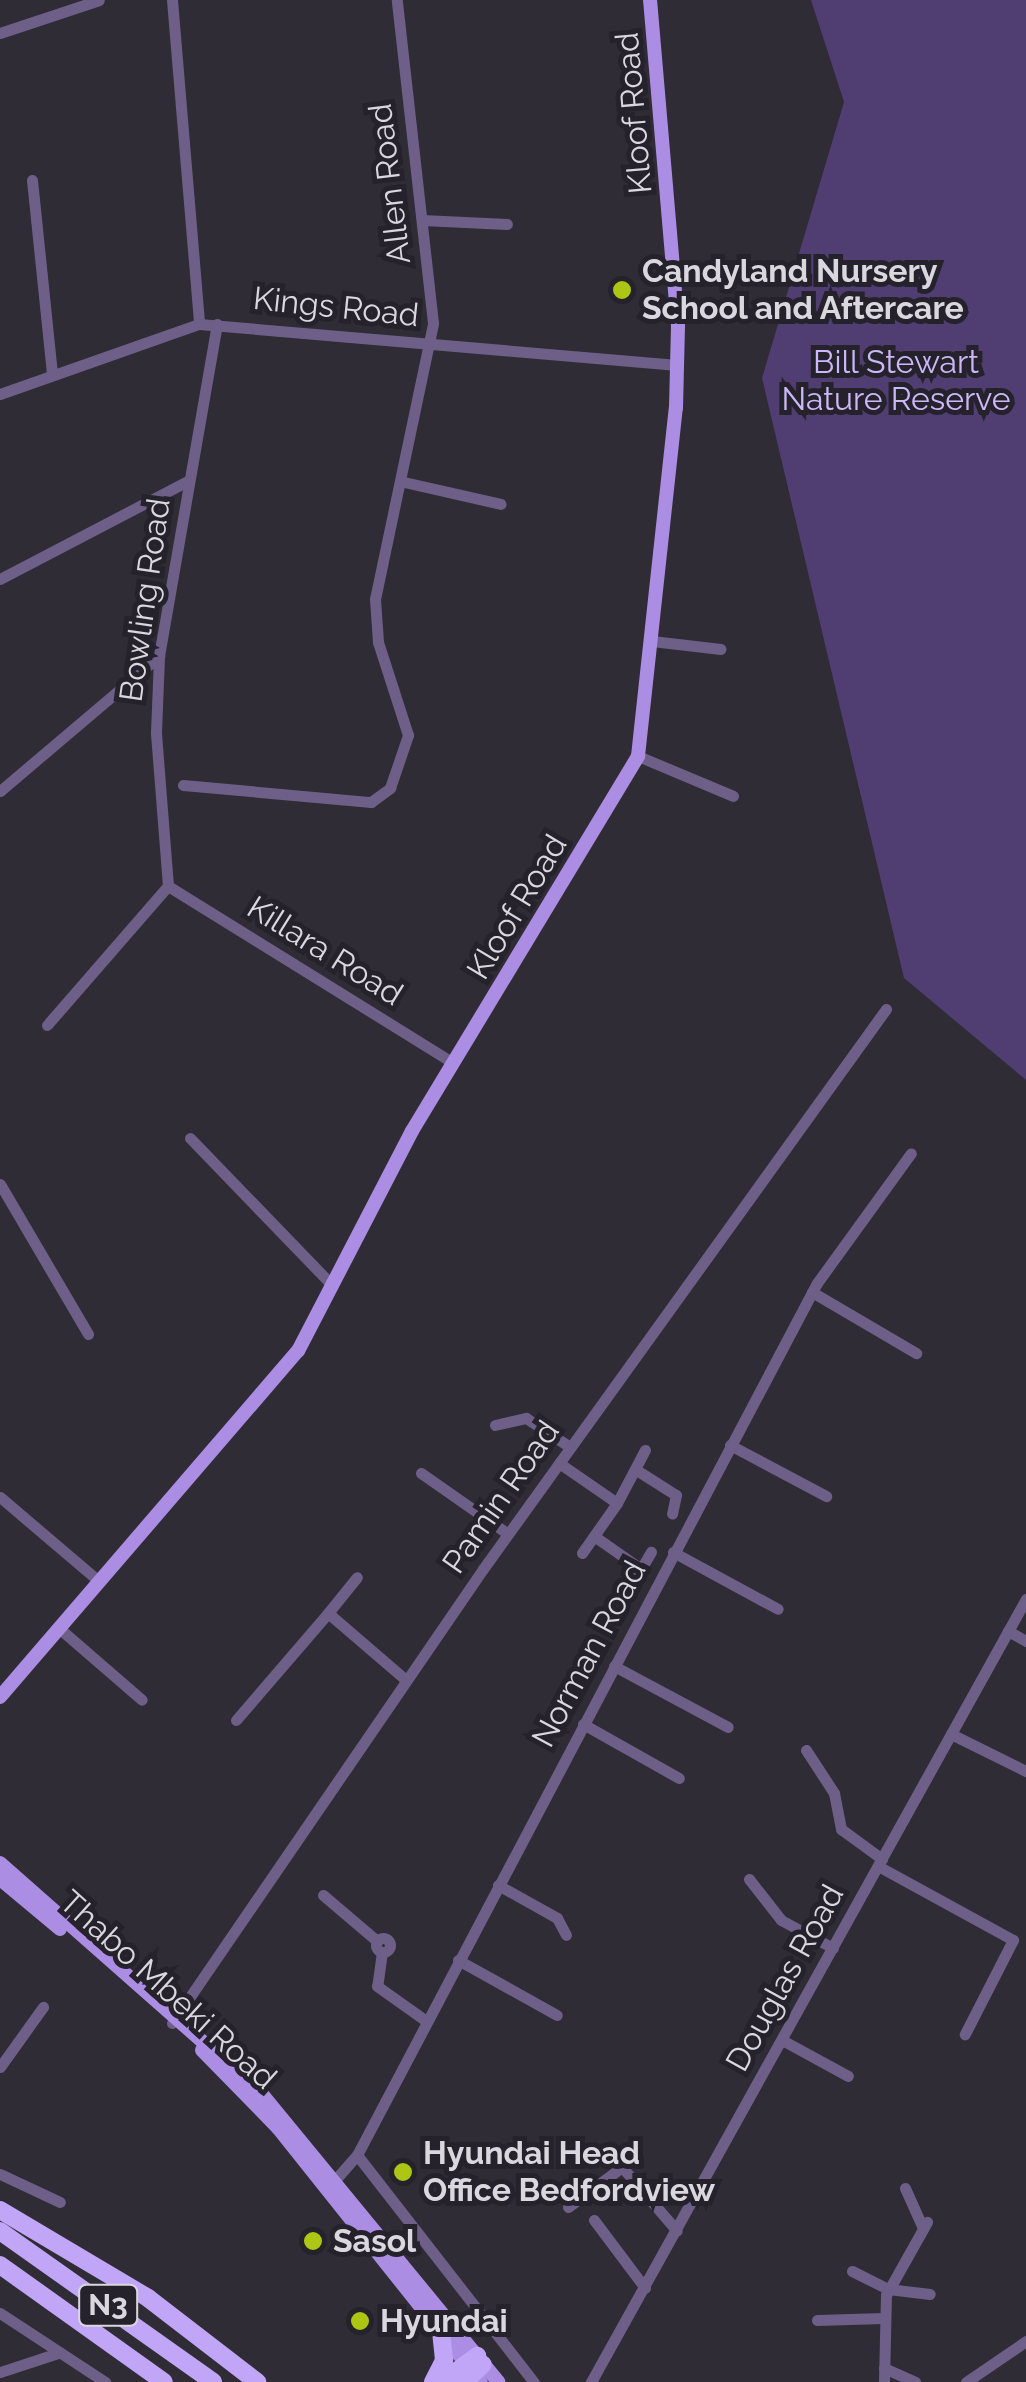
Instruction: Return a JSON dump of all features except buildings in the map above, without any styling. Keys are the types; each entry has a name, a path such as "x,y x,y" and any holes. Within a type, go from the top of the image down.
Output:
{"highway":[{"path":"0,2210 148,2298 257,2382"},
{"name":"N3","path":"0,2231 213,2382"},
{"name":"N3","path":"0,2264 164,2382"},
{"path":"433,2382 444,2360 441,2331"},
{"path":"442,2382 474,2370"}],"main road":[{"name":"Kloof Road","path":"0,1698 281,1373 454,1063 638,756 677,365 650,0"},
{"name":"Thabo Mbeki Road","path":"0,1863 59,1922 191,2035 254,2100 331,2184 474,2370"},
{"name":"Thabo Mbeki Road","path":"0,1880 59,1922"},
{"name":"Thabo Mbeki Road","path":"191,2035 241,2072 276,2108 441,2331 474,2370 498,2382"}],"street":[{"path":"0,33 99,0"},
{"path":"172,0 199,324"},
{"name":"Allen Road","path":"182,785 371,802 390,788 409,730 381,654 375,599 404,482 431,344 422,220 396,0"},
{"path":"32,180 52,375"},
{"path":"422,220 507,224"},
{"name":"Kings Road","path":"0,394 199,324 677,365"},
{"name":"Bowling Road","path":"168,886 156,732 159,656 217,324"},
{"path":"0,578 189,480"},
{"path":"404,482 501,504"},
{"path":"652,641 722,649"},
{"path":"0,791 159,656"},
{"path":"638,756 734,796"},
{"path":"47,1025 168,886"},
{"name":"Killara Road","path":"168,886 454,1063"},
{"name":"Pamin Road","path":"174,2020 508,1534 886,1009"},
{"path":"190,1138 332,1285"},
{"name":"Norman Road","path":"331,2184 357,2155 812,1292 911,1153"},
{"path":"0,1184 88,1334"},
{"path":"812,1292 916,1354"},
{"path":"496,1425 526,1418 570,1447"},
{"path":"730,1446 826,1496"},
{"path":"582,1553 638,1470 645,1450"},
{"path":"559,1463 617,1502"},
{"path":"638,1470 678,1498 672,1514"},
{"path":"421,1473 508,1534"},
{"path":"0,1497 100,1582"},
{"path":"594,1536 642,1570"},
{"path":"632,1586 651,1552"},
{"path":"673,1552 778,1609"},
{"path":"236,1720 357,1577"},
{"name":"Douglas Road","path":"591,2382 1026,1599"},
{"path":"328,1613 406,1680"},
{"path":"60,1628 142,1700"},
{"path":"1008,1631 1026,1641"},
{"path":"614,1666 728,1727"},
{"path":"583,1724 679,1778"},
{"path":"951,1734 1026,1771"},
{"path":"806,1750 834,1793 841,1829 880,1863 1013,1940 965,2034"},
{"path":"749,1879 780,1920 833,1948"},
{"path":"498,1885 557,1918 566,1935"},
{"path":"323,1894 379,1947 378,1986 426,2020"},
{"path":"458,1960 556,2015"},
{"path":"0,2067 42,2007"},
{"path":"782,2040 848,2076"},
{"path":"357,2155 534,2382"},
{"path":"568,2207 622,2167 677,2231"},
{"path":"0,2174 60,2202"},
{"path":"884,2382 882,2318 888,2290 924,2225 905,2188"},
{"path":"594,2220 645,2288"},
{"path":"852,2271 888,2290 930,2294"},
{"path":"0,2313 105,2382"},
{"path":"817,2320 882,2318"},
{"path":"966,2382 1026,2341"},
{"path":"0,2372 58,2353"},
{"path":"884,2368 915,2382"}],"green space":[{"name":"Bill Stewart Nature Reserve","path":"811,0 1026,0 1026,1080 904,978 762,378 844,102"}],"place":[{"name":"Candyland Nursery School and Aftercare","path":"622,290"},
{"name":"Hyundai Head Office Bedfordview","path":"403,2172"},
{"name":"Sasol","path":"313,2241"},
{"name":"Hyundai","path":"360,2321"}]}
